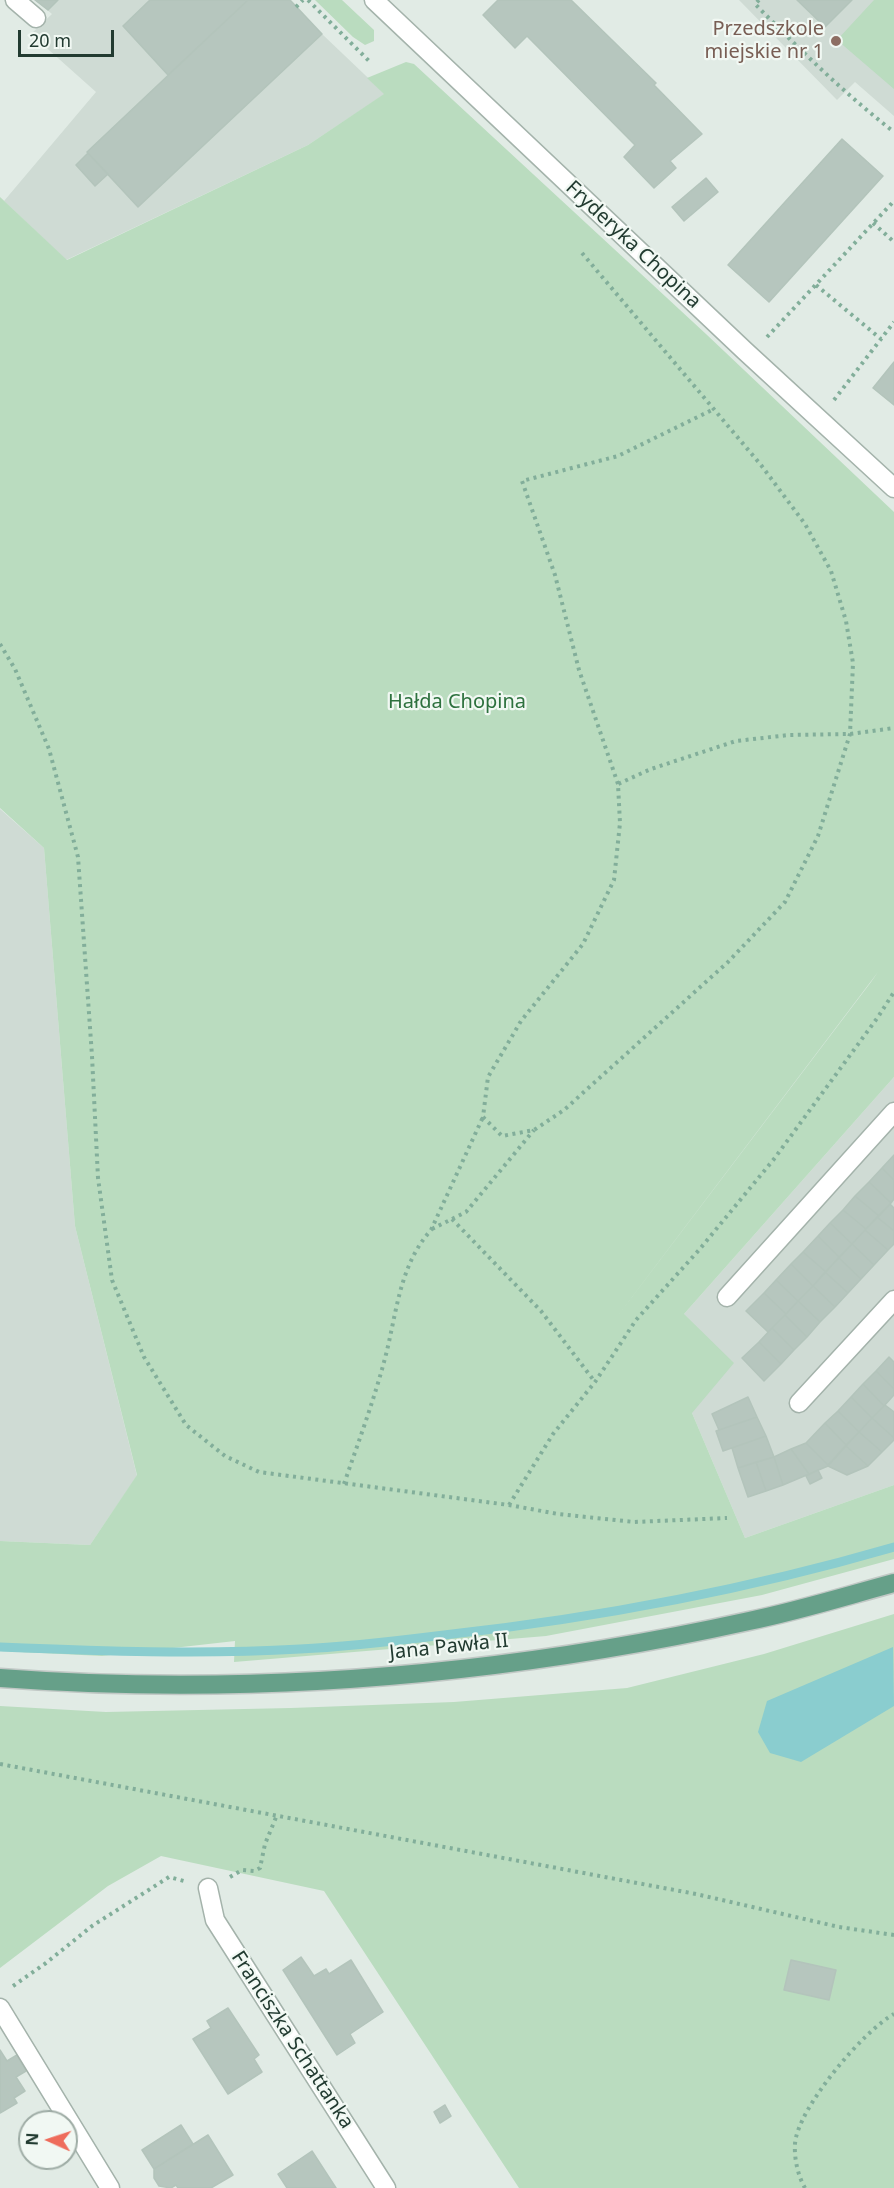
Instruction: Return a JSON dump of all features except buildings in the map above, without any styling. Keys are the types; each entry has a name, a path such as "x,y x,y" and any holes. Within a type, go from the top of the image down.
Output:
{"main road":[{"name":"Jana Pawła II","path":"0,1678 152,1685 254,1684 423,1673 546,1659 647,1642 760,1619 894,1582"}],"street":[{"path":"15,0 36,18"},
{"name":"Fryderyka Chopina","path":"379,5 745,351 894,488"},
{"path":"727,1297 894,1112"},
{"path":"799,1403 894,1300"},
{"name":"Franciszka Schattanka","path":"208,1888 215,1920 386,2188"},
{"path":"0,2007 110,2188"}],"path":[{"path":"296,7 305,0 369,61"},
{"path":"759,0 755,4 794,44 894,132"},
{"path":"765,340 894,201"},
{"path":"873,223 894,242"},
{"path":"431,1230 466,1212 534,1130 564,1110 728,962 786,902 818,836 850,734 853,663 846,621 831,571 805,524 715,409 582,253"},
{"path":"816,285 880,339"},
{"path":"832,403 894,322"},
{"path":"345,1484 384,1362 402,1279 418,1244 431,1230 483,1117 488,1077 521,1021 583,944 614,880 620,823 618,784 579,670 555,575 522,481 618,456 715,409"},
{"path":"0,644 15,669 49,749 78,857 98,1178 112,1280 144,1357 186,1425 225,1456 259,1472 509,1505 558,1514 634,1522 727,1518"},
{"path":"618,784 651,769 736,741 789,735 850,734 894,728"},
{"path":"509,1505 553,1434 595,1382 636,1320 699,1250 774,1159 894,992"},
{"path":"483,1117 502,1136 534,1130"},
{"path":"452,1219 540,1311 595,1382"},
{"path":"0,1764 696,1894 839,1927 894,1935"},
{"path":"9,1989 92,1926 169,1877 208,1888 242,1870 254,1871 260,1868 265,1844 277,1815"},
{"path":"805,2188 799,2177 795,2143 800,2124 815,2096 861,2041 894,2014"}],"shaded area":[{"path":"35,0 290,0 385,94 308,145 66,260 4,201 96,92 31,34 52,14"},
{"name":"Przedszkole miejskie nr 1","path":"739,0 894,0 894,116 855,82 837,100"},
{"path":"0,809 44,848 75,1226 137,1476 90,1545 0,1541"},
{"path":"894,1077 894,1485 745,1538 692,1413 684,1314"}],"green space":[{"path":"315,0 342,0 374,30 374,41 365,45 353,37"},
{"path":"874,0 894,0 894,89 837,40"},
{"name":"Hałda Chopina","path":"406,62 414,64 706,334 894,512 894,1077 684,1314 734,1363 692,1413 745,1538 894,1485 894,1559 762,1595 546,1636 234,1662 235,1641 102,1656 0,1651 0,1541 90,1545 137,1475 75,1226 44,848 0,808 0,197 67,260 308,145 384,94 367,78","holes":["878,972 871,982 607,1330"]},
{"path":"894,1614 894,2188 519,2188 324,1891 161,1856 108,1886 0,1968 0,1706 106,1712 291,1708 454,1702 627,1688 764,1654"}],"water":[{"path":"893,1647 894,1706 801,1762 770,1753 758,1732 767,1701"}],"waterway":[{"path":"0,1647 225,1652 390,1642 558,1620 671,1601 783,1576 894,1547"}],"place":[{"name":"Przedszkole miejskie nr 1","path":"836,41"}]}
